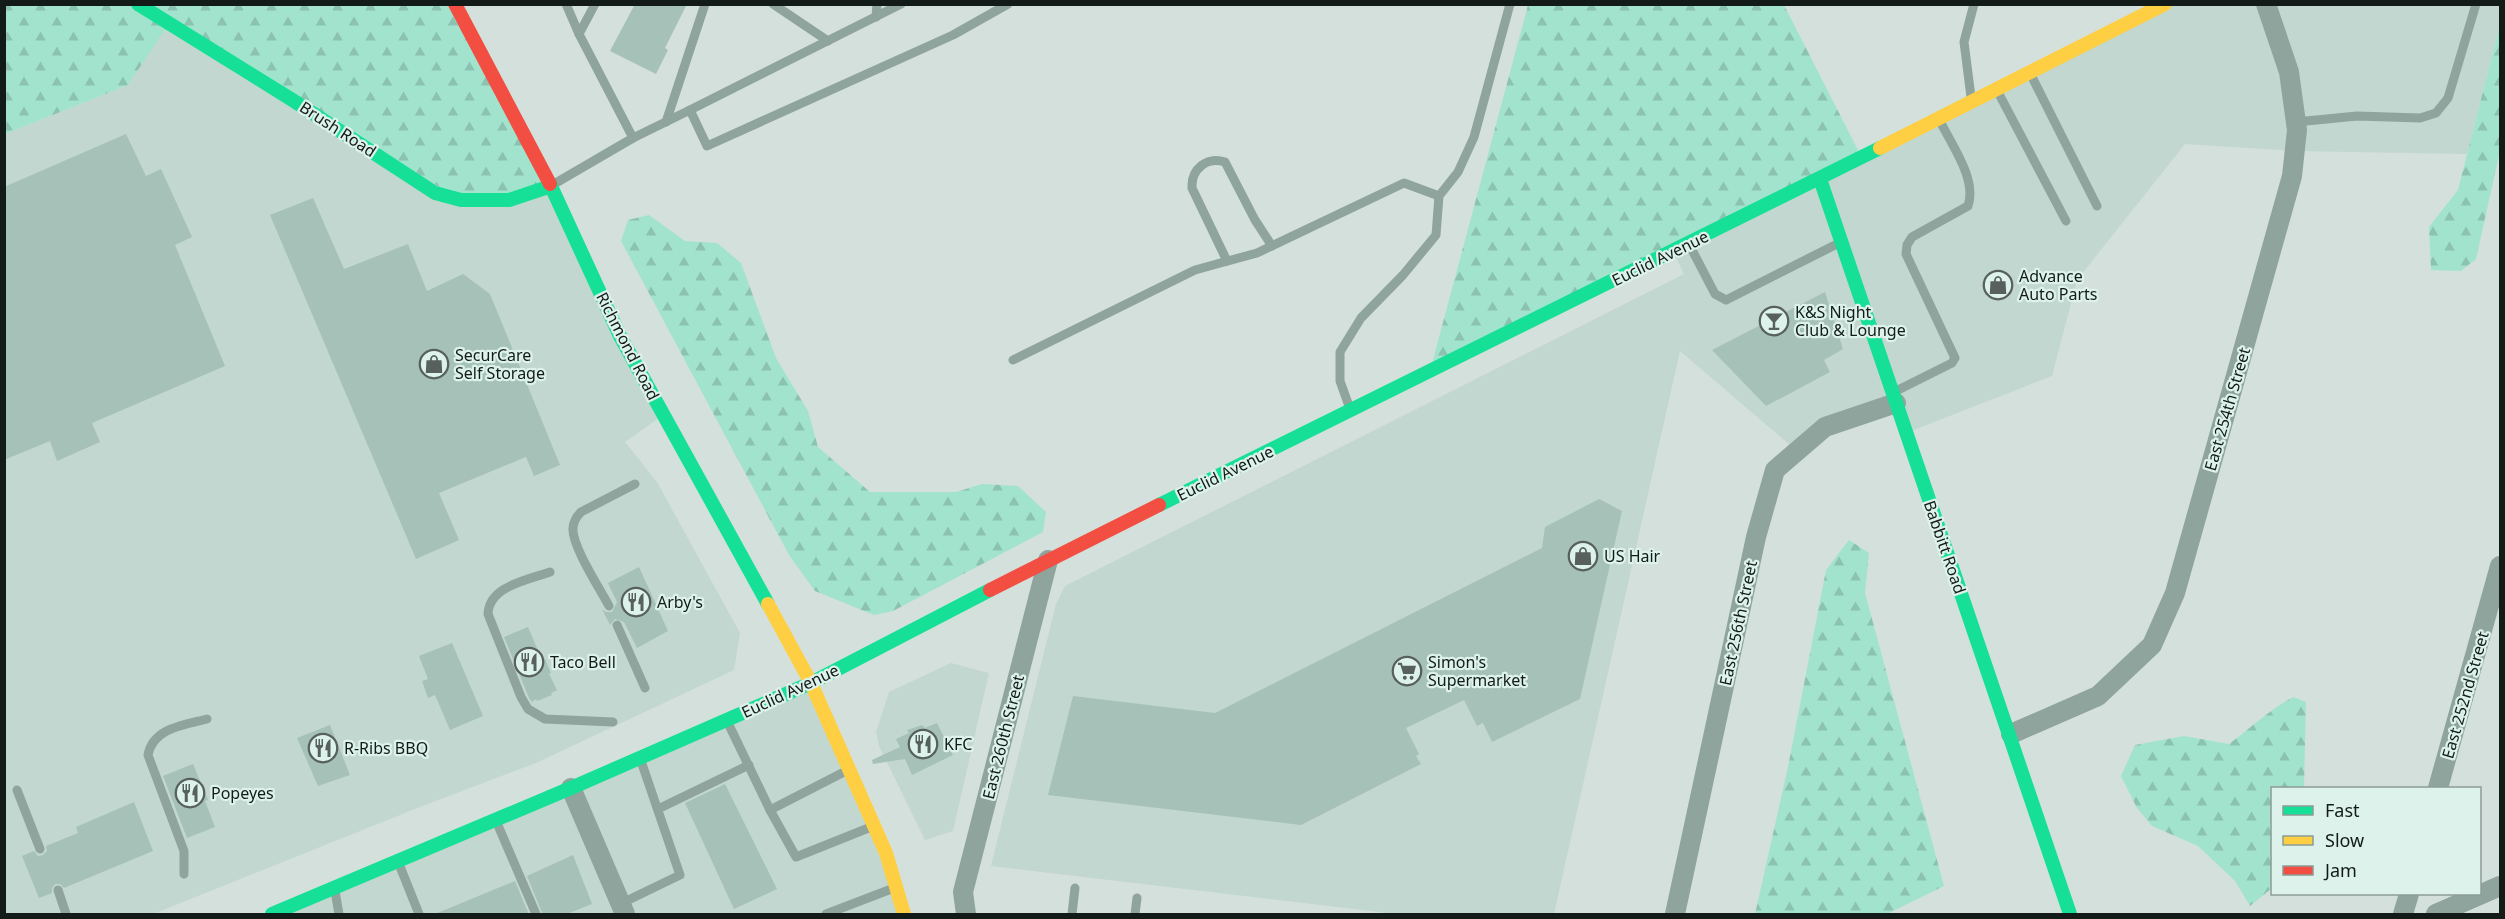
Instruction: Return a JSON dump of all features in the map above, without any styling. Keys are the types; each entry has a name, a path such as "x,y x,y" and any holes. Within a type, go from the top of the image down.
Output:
{"main road":[{"name":"Brush Road","path":"138,4 294,101 435,193 461,200 509,200 551,186"},
{"name":"Richmond Road","path":"455,4 551,186 620,336 810,683"},
{"name":"Euclid Avenue","path":"272,915 810,683 1048,560 1820,179 2165,4"},
{"name":"Babbitt Road","path":"1820,179 2011,734 2070,915"},
{"path":"810,683 886,853 904,915"}],"street":[{"name":"East 254th Street","path":"2011,734 2098,696 2152,645 2175,593 2292,176 2297,130 2289,72 2266,4"},
{"name":"East 256th Street","path":"1675,915 1756,537 1775,470 1825,427 1894,398"},
{"name":"East 260th Street","path":"966,915 963,892 1048,560"},
{"name":"East 252nd Street","path":"2439,787 2500,566"},
{"path":"571,788 622,909"},
{"path":"2481,894 2500,885"},
{"path":"2403,915 2409,895"},
{"path":"2436,915 2479,895"}],"lane":[{"path":"566,4 633,138"},
{"path":"579,34 595,4"},
{"path":"666,122 705,4"},
{"path":"773,4 828,41"},
{"path":"876,17 877,4"},
{"path":"551,186 633,138 901,4"},
{"path":"690,110 707,146 953,35 1008,4"},
{"path":"1351,411 1340,381 1340,352 1362,318 1403,275 1436,235 1439,196 1458,172 1474,137 1510,4"},
{"path":"1972,102 1964,42 1974,4"},
{"path":"2296,122 2357,116 2420,118 2436,113 2448,99 2476,4"},
{"path":"2030,73 2097,206"},
{"path":"1996,89 2066,221"},
{"path":"1894,398 1952,363 1954,358 1906,254 1912,237 1968,206 1972,195 1969,181 1939,119"},
{"path":"1227,261 1192,188 1192,181 1198,167 1210,161 1218,159 1225,162 1255,220 1272,246"},
{"path":"1013,360 1195,270 1257,253 1404,183 1439,196"},
{"path":"1689,243 1715,294 1726,300 1841,242"},
{"path":"609,606 573,536 573,527 575,518 581,512 635,484"},
{"path":"550,572 502,590 492,598 488,606 488,614 521,697 528,709 545,719 613,722"},
{"path":"617,625 645,688"},
{"path":"184,874 184,851 148,755 153,739 164,732 207,718"},
{"path":"727,720 796,857 873,826"},
{"path":"622,909 680,875 640,758"},
{"path":"658,809 749,765"},
{"path":"771,810 848,770"},
{"path":"17,790 40,849"},
{"path":"496,820 536,915"},
{"path":"398,861 419,915"},
{"path":"826,915 896,887"},
{"path":"334,888 339,915"},
{"path":"1072,915 1075,888"},
{"path":"57,891 66,915"},
{"path":"1135,915 1137,898"}],"shaded area":[{"path":"2165,5 2500,5 2500,24 2467,154 2295,151 2185,144 2077,280 2052,376 1906,433 1896,404 1797,451 1680,351 1554,914 1396,914 991,866 1056,604 1065,586 1684,274 1673,251"},
{"path":"169,24 551,186 663,415 625,442 657,482 740,633 734,670 536,763 153,914 5,914 5,134 128,85"},
{"path":"951,663 989,673 953,831 925,840 879,746 876,732 889,692"},
{"path":"811,683 904,914 272,914"}],"green space":[{"path":"5,5 455,5 551,186 461,200 169,24 128,85 5,134"},
{"path":"1528,5 1784,5 1862,158 1430,371"},
{"path":"2500,24 2500,151 2476,259 2461,271 2431,270 2429,227 2458,190"},
{"path":"649,215 685,241 717,243 741,263 776,358 808,411 818,447 870,492 956,492 982,484 1018,486 1046,512 1043,532 893,611 874,615 815,591 789,555 621,241 628,220"},
{"path":"1849,540 1869,553 1865,593 1944,886 1887,914 1755,914 1788,767 1826,570"},
{"path":"2293,697 2306,702 2304,787 2271,787 2271,889 2250,906 2235,881 2198,846 2152,826 2137,808 2121,776 2135,745 2184,736 2229,744"}],"building":[{"path":"635,4 687,4 665,48 668,50 656,74 610,51"},
{"path":"126,134 146,176 161,169 192,237 175,245 225,366 92,423 100,442 57,461 50,441 4,460 4,187"},
{"path":"313,198 344,269 408,244 427,291 463,274 490,294 560,465 534,476 526,457 439,493 459,540 416,559 270,215"},
{"path":"1825,292 1843,349 1824,360 1830,372 1766,406 1712,350"},
{"path":"1599,499 1622,511 1580,699 1492,742 1483,723 1477,726 1464,700 1406,728 1419,754 1416,756 1421,764 1301,825 1048,795 1073,696 1215,713 1542,548 1545,527"},
{"path":"639,567 668,631 637,648 624,622 615,619 610,625 602,609 612,612 617,602 608,583"},
{"path":"528,627 542,660 545,659 557,690 551,693 552,695 532,702 504,637"},
{"path":"452,643 483,716 450,730 435,695 428,698 422,681 428,679 419,656"},
{"path":"937,723 953,755 912,775 905,759 873,764 872,760 900,747 896,739 909,733 907,730 922,725 925,728"},
{"path":"330,725 350,775 318,786 297,738"},
{"path":"193,764 208,800 205,801 215,827 187,838 163,776"},
{"path":"725,784 777,889 734,909 685,803"},
{"path":"134,802 153,851 64,888 60,884 55,884 52,893 39,898 22,856 34,851 38,856 43,855 47,851 46,846 78,833 76,827"},
{"path":"573,855 592,904 564,915 543,915 527,876"},
{"path":"515,881 529,915 435,915 435,914"}],"traffic: fast":[{"path":"138,4 294,101 435,193 461,200 509,200 551,186"},
{"path":"1159,505 1880,148"},
{"path":"1820,179 2070,914"},
{"path":"550,184 620,336 768,604"},
{"path":"272,914 571,788 811,683 990,590"}],"traffic: slow":[{"path":"1880,148 2165,4"},
{"path":"768,604 811,683 886,853 904,914"}],"traffic: jam":[{"path":"455,4 550,184"},
{"path":"990,590 1159,505"}],"place":[{"name":"Advance Auto Parts","path":"1998,285"},
{"name":"K&S Night Club & Lounge","path":"1774,321"},
{"name":"SecurCare Self Storage","path":"434,364"},
{"name":"US Hair","path":"1583,556"},
{"name":"Arby's","path":"636,602"},
{"name":"Taco Bell","path":"529,662"},
{"name":"Simon's Supermarket","path":"1407,671"},
{"name":"KFC","path":"923,744"},
{"name":"R-Ribs BBQ","path":"323,748"},
{"name":"Popeyes","path":"190,793"}]}
